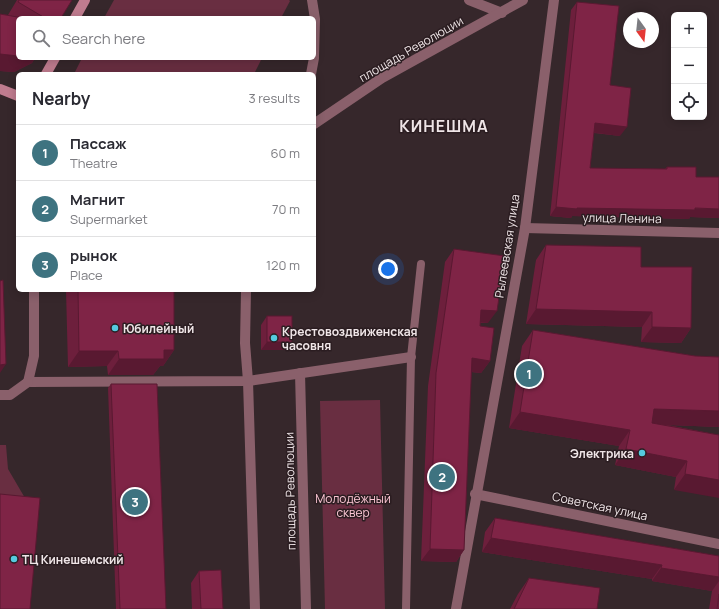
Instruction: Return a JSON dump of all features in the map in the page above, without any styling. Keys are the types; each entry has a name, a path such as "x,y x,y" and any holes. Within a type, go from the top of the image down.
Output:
{"main road":[{"path":"77,16 85,0"},
{"path":"47,72 54,60"},
{"path":"0,89 16,95"}],"street":[{"path":"312,0 315,16"},
{"path":"469,0 502,13"},
{"name":"площадь Революции","path":"316,123 382,78 524,0"},
{"name":"Рылеевская улица","path":"456,609 475,494 525,228 554,0"},
{"path":"311,72 313,60"},
{"name":"улица Ленина","path":"525,228 719,233"},
{"path":"28,382 34,356 34,292"},
{"path":"246,292 245,343 248,381 255,609"},
{"path":"0,396 10,395 28,382 248,381 411,357"},
{"name":"площадь Революции","path":"300,373 306,609"},
{"name":"Советская улица","path":"475,494 719,544"}],"lane":[{"path":"406,609 411,357 421,264"}],"green space":[{"path":"114,0 290,1 282,16 105,16"},
{"path":"81,60 261,60 255,72 75,72"},
{"name":"Молодёжный сквер","path":"380,400 385,609 325,609 320,401"},
{"path":"0,445 6,445 8,469 32,510 0,609"}],"building":[{"path":"19,0 72,0 62,16 42,16 18,2"},
{"path":"577,2 619,6 610,85 631,88 627,127 595,123 590,168 667,169 667,167 696,167 696,177 719,177 719,209 577,209 556,207"},
{"path":"0,14 16,17 16,56 0,54"},
{"path":"546,245 641,247 641,267 692,267 691,328 652,327 652,312 536,309"},
{"path":"454,249 505,256 497,311 481,310 480,326 494,328 490,361 472,358 464,550 430,549 436,373"},
{"path":"3,280 6,364 0,365 0,281"},
{"name":"Юбилейный","path":"78,292 174,292 174,350 164,350 164,359 119,359 118,351 79,351"},
{"path":"267,316 292,316 292,342 267,342"},
{"path":"533,330 695,356 719,357 719,411 654,409 652,423 719,435 719,480 685,474 687,461 626,449 630,430 520,412"},
{"path":"111,384 157,384 166,609 120,609"},
{"name":"ТЦ Кинешемский","path":"0,494 40,498 30,609 0,609"},
{"path":"495,518 719,556 719,577 661,568 662,565 491,538"},
{"path":"221,570 223,609 201,609 199,571"},
{"path":"529,578 600,588 597,609 514,609"},
{"path":"719,594 719,609 717,609"}],"place":[{"name":"Юбилейный","path":"115,328"},
{"name":"Крестовоздвиженская часовня","path":"274,338"},
{"name":"Пассаж","path":"529,374"},
{"name":"Электрика","path":"642,453"},
{"name":"Магнит","path":"442,477"},
{"name":"рынок","path":"135,502"},
{"name":"ТЦ Кинешемский","path":"14,559"}],"district":[{"name":"КИНЕШМА","path":"444,126"}]}
